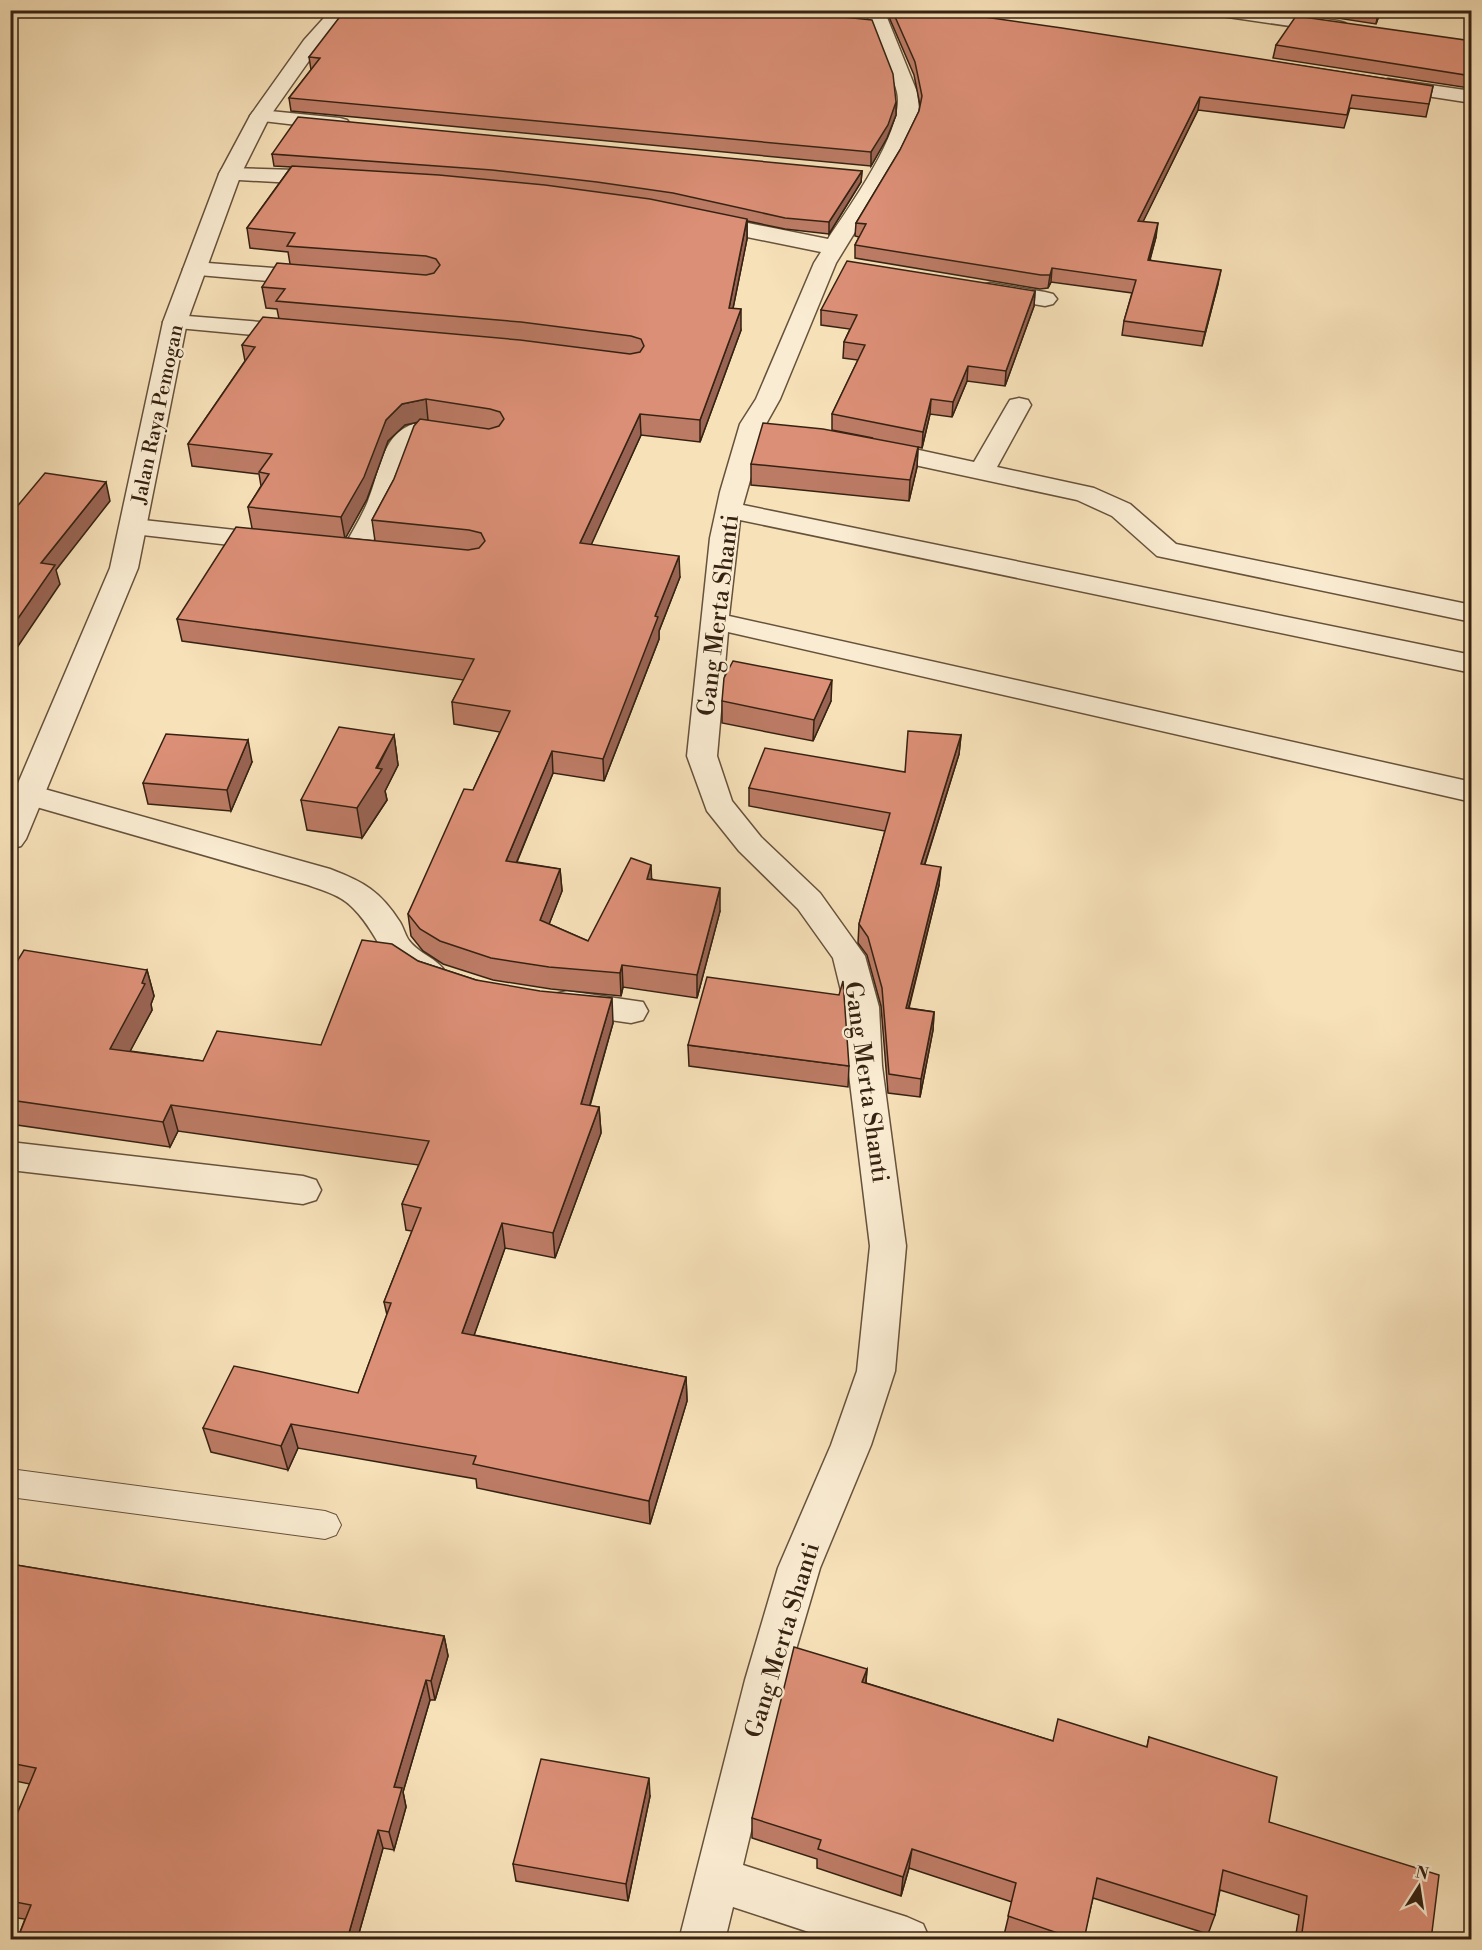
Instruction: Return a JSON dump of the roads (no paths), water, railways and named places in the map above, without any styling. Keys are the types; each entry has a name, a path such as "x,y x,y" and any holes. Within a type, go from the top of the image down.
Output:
{"street":[{"name":"Jalan Raya Pemogan","path":"10,839 124,568 175,322 230,174 260,116 311,44 342,10"},
{"name":"Gang Merta Shanti","path":"702,1940 766,1680 799,1568 850,1445 876,1371 888,1246 865,1066 862,1007 849,956 809,901 750,844 718,804 702,756 723,538 730,510 765,427 768,399 870,174 904,128 909,109 907,92 874,10"},
{"path":"1221,10 1358,30"},
{"path":"1373,82 1472,97"},
{"path":"260,116 366,126"},
{"path":"230,174 355,179"},
{"path":"685,217 789,240 833,256"},
{"path":"195,269 335,280"},
{"path":"964,286 1045,299"},
{"path":"175,322 323,334"},
{"path":"983,470 1019,405"},
{"path":"355,550 382,500 403,442 414,432 428,430 481,438"},
{"path":"845,443 983,470 1085,494 1121,510 1167,550 1472,614"},
{"path":"730,510 1472,664"},
{"path":"134,527 297,544"},
{"path":"715,621 1472,792"},
{"path":"30,795 318,877 349,888 364,899 387,928 395,946 414,964 444,981 454,983"},
{"path":"538,999 631,1011"},
{"path":"10,1156 303,1190"},
{"path":"717,1879 907,1940"}],"lane":[{"path":"10,1483 325,1525"}]}
